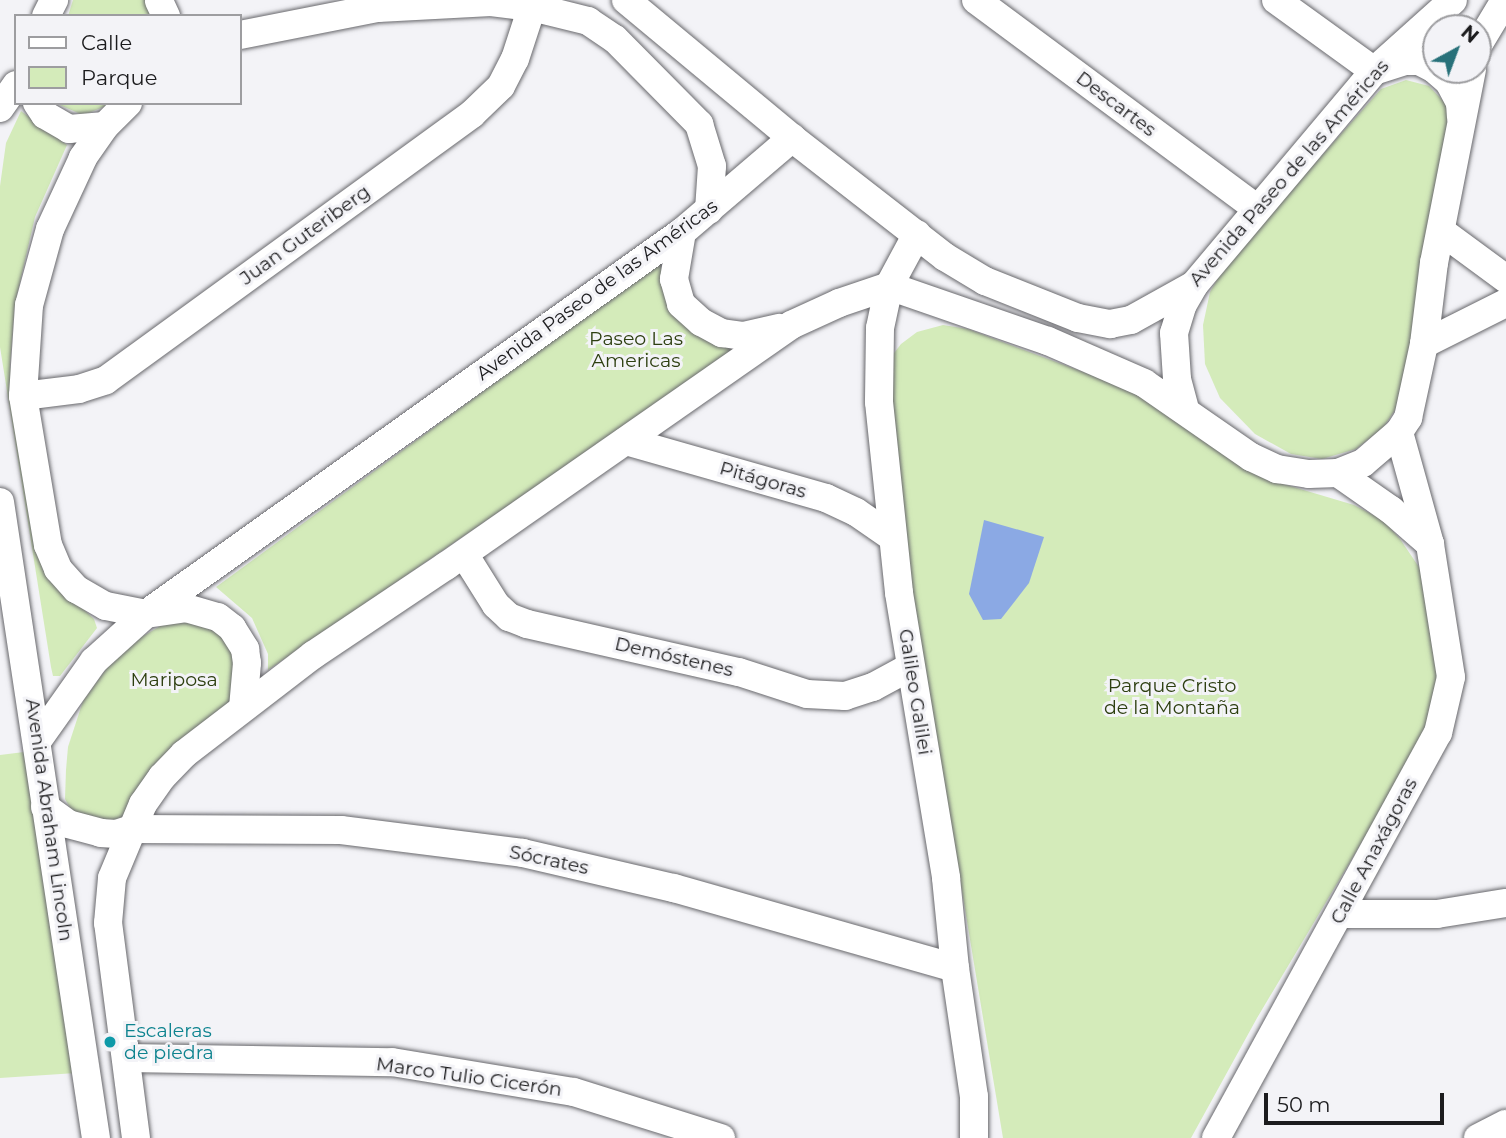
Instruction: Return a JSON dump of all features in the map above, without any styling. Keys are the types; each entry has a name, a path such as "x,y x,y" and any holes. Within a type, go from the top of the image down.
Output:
{"street":[{"path":"626,0 792,138"},
{"name":"Descartes","path":"976,0 1256,208"},
{"path":"1276,0 1374,71 1404,61 1419,61 1433,68 1449,82 1460,103 1462,118"},
{"name":"Avenida Paseo de las Américas","path":"38,740 94,661 146,614 682,232 792,138 945,257 985,281 1078,318 1110,324 1131,320 1194,285 1256,208 1374,71 1453,0"},
{"path":"1492,22 1505,0"},
{"path":"242,36 378,8 491,2 532,6 588,21 615,39 699,124 708,144 712,166 709,209"},
{"name":"Juan Guteriberg","path":"23,396 79,389 106,380 472,114 501,86 515,60 532,6"},
{"path":"136,1138 108,923 112,878 143,804 162,777 184,754 313,655 464,554 791,325 839,303 889,286 1048,341 1144,383 1251,457 1277,469 1309,474 1338,473 1363,463 1399,432 1408,418 1424,345 1441,231 1469,84"},
{"path":"0,108 14,88"},
{"path":"38,105 45,116 69,129 105,126"},
{"path":"126,105 105,126 83,158 50,229 29,305 23,396 48,545 58,569 76,589 106,606 146,614 186,608 218,617 232,628 245,649 247,663 243,708"},
{"path":"1441,231 1506,279"},
{"path":"682,232 674,279 681,303 701,322 722,333 744,336 791,325"},
{"name":"Galileo Galilei","path":"917,234 889,286 880,328 879,383 892,537 910,667 946,878 955,968 974,1097 974,1138"},
{"path":"1185,409 1177,379 1174,333 1182,306 1194,285"},
{"path":"1424,345 1506,303"},
{"name":"Calle Anaxágoras","path":"1216,1138 1438,733 1451,677 1430,544 1399,432"},
{"name":"Pitágoras","path":"625,441 827,498 856,512 892,537"},
{"path":"1338,473 1391,510 1430,544"},
{"name":"Avenida Abraham Lincoln","path":"0,502 96,1138"},
{"name":"Demóstenes","path":"464,554 496,605 509,617 527,624 739,672 807,694 845,696 873,688 910,667"},
{"name":"Sócrates","path":"46,807 68,824 82,830 116,834 131,829 341,830 523,853 674,888 955,968"},
{"path":"1341,914 1437,914 1506,902"},
{"name":"Marco Tulio Cicerón","path":"126,1058 392,1062 574,1092 721,1138"},
{"name":"Galileo Galilei","path":"974,1097 994,1138"},
{"path":"1478,1138 1506,1124"}],"green space":[{"path":"73,0 147,0 158,14 69,14"},
{"path":"1406,80 1429,86 1447,105 1452,124 1401,401 1383,428 1356,449 1322,459 1291,454 1255,434 1220,398 1205,364 1203,325 1210,292 1227,262 1381,89"},
{"path":"60,105 109,105 83,115"},
{"path":"21,111 67,145 35,217 15,304 10,365 53,581 94,619 97,628 60,676 53,676 51,667 0,347 0,186 6,143"},
{"name":"Paseo Las Americas","path":"660,262 669,299 695,328 734,351 268,670 268,654 252,618 216,587"},
{"name":"Parque Cristo de la Montaña","path":"943,325 968,329 1129,389 1270,480 1354,505 1383,520 1421,570 1443,667 1428,731 1257,1018 1191,1138 1003,1138 883,416 888,361 901,344 917,332"},
{"name":"Mariposa","path":"176,617 204,620 239,653 233,699 127,814 107,825 76,818 65,799 66,770 68,747 83,701 109,665 138,639"},
{"path":"24,752 76,1073 0,1078 0,755"}],"water":[{"path":"984,520 1044,537 1029,583 1001,619 983,620 969,594"}],"place":[{"name":"Escaleras de piedra","path":"110,1042"}]}
